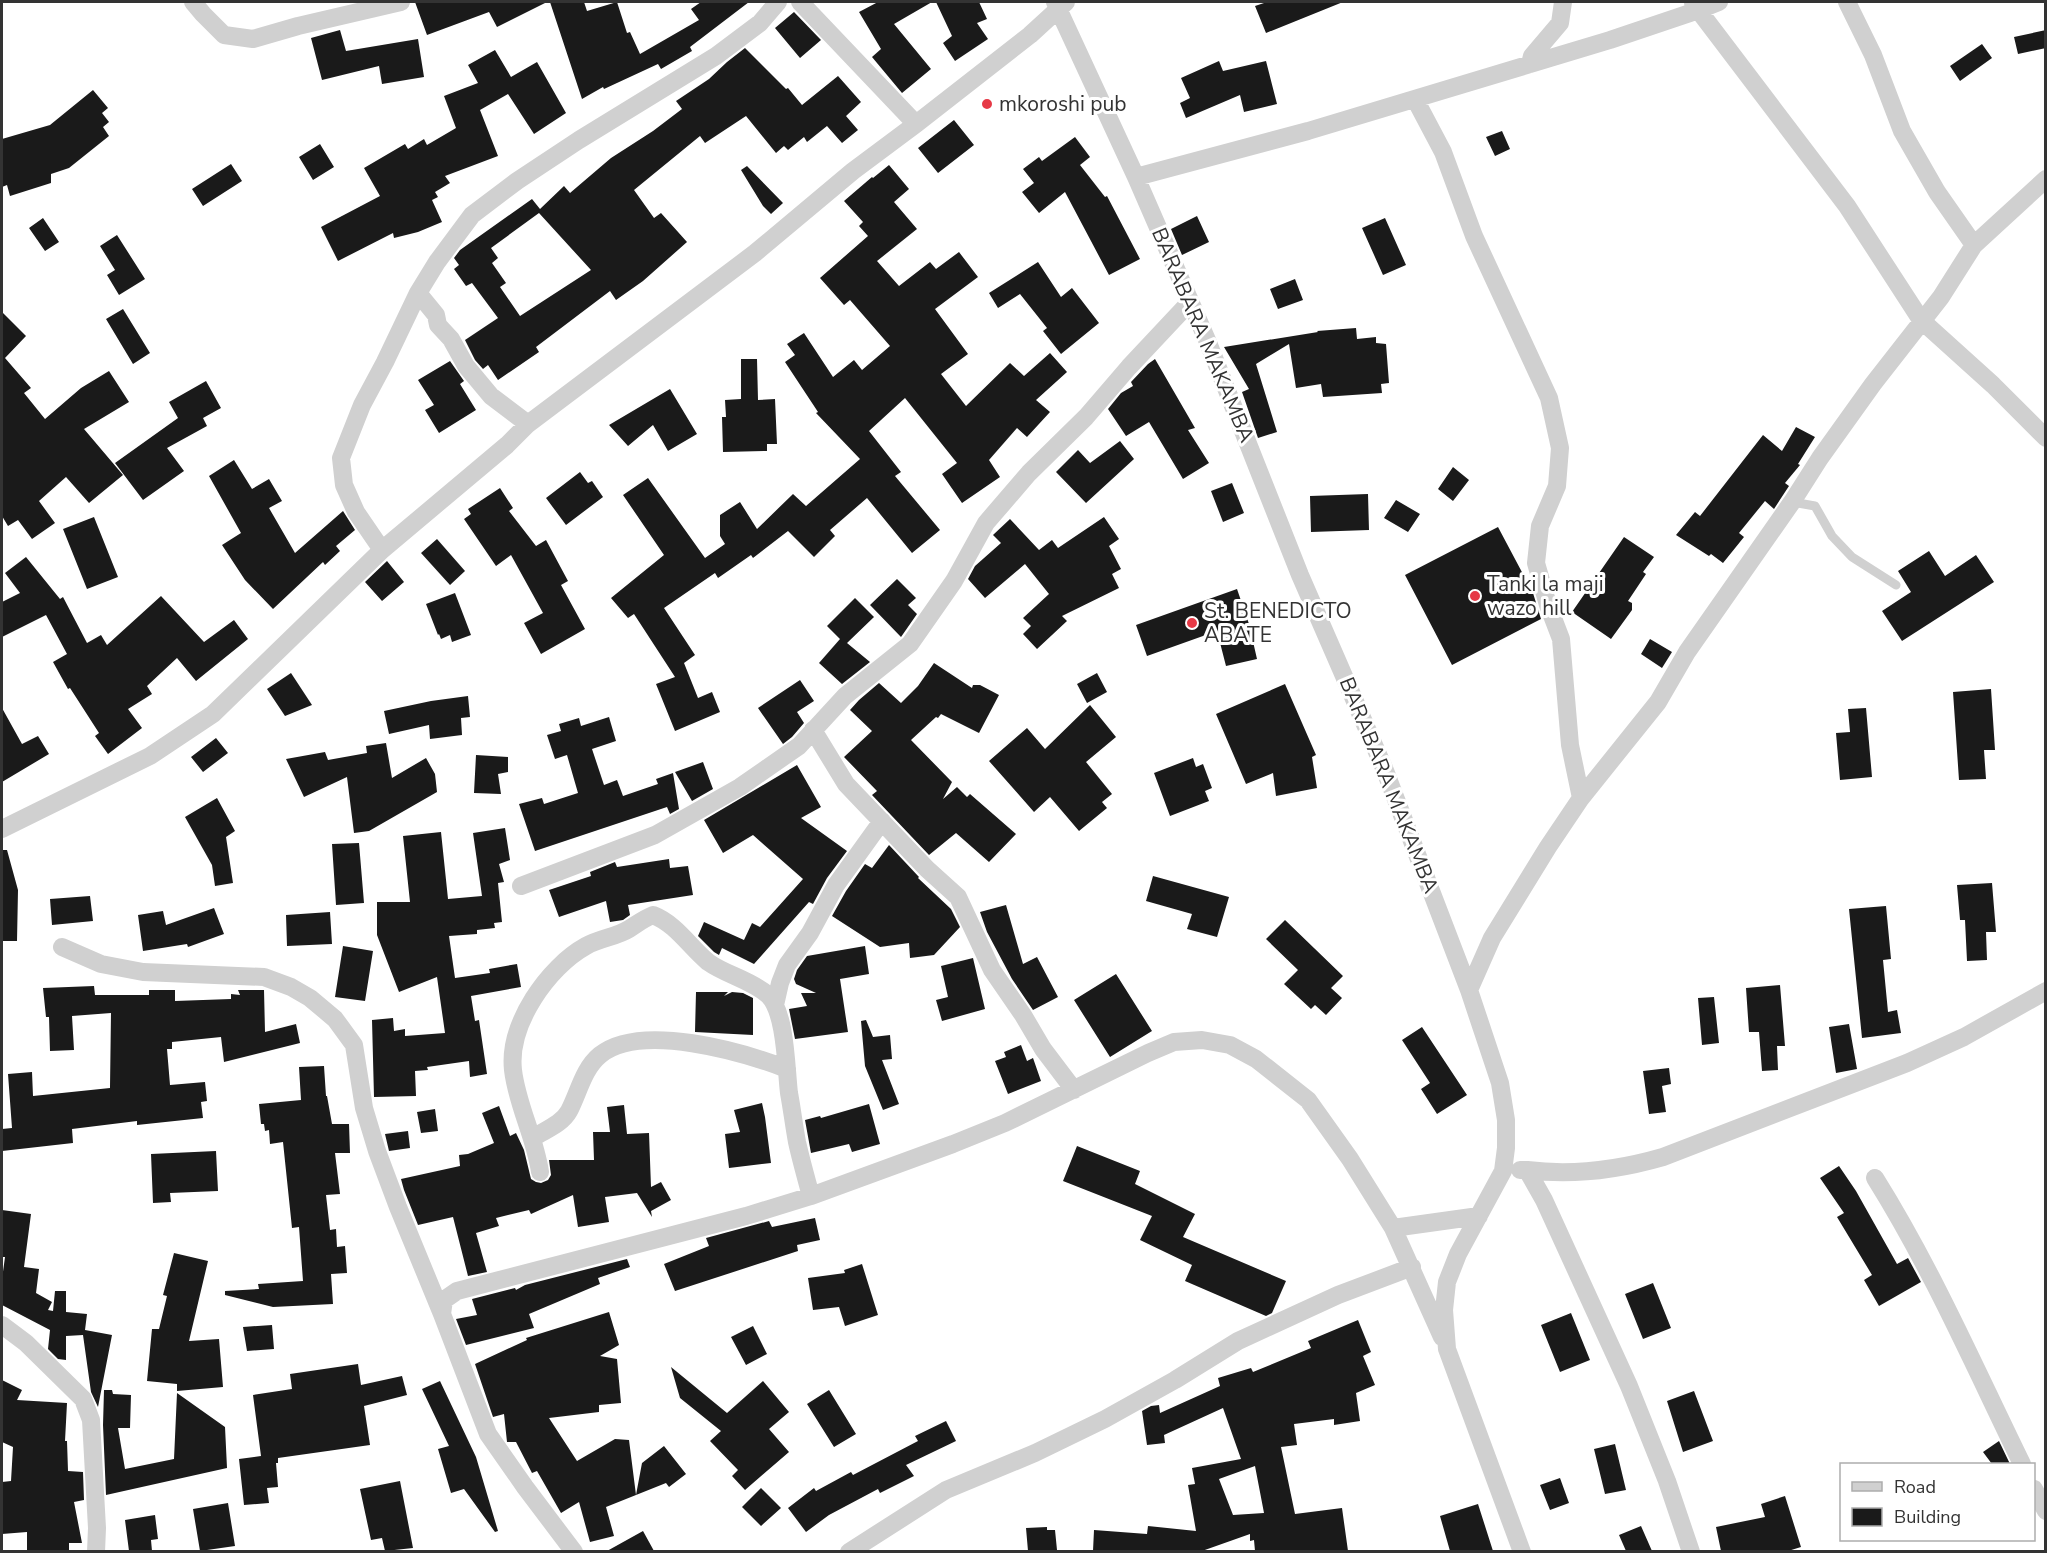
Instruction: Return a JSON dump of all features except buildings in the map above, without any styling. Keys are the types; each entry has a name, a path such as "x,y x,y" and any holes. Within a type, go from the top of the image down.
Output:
{"street":[{"path":"193,2 224,34 253,39 401,2"},
{"path":"382,550 356,512 344,485 341,458 362,405 386,362 418,293 437,262 472,215 517,181 579,140 716,56 760,23 778,2"},
{"path":"800,2 916,124"},
{"path":"1530,64 1532,56 1560,23 1563,2"},
{"path":"1136,177 1308,131 1415,99 1610,40 1696,6 1719,2"},
{"path":"1847,2 1873,55 1902,131 1937,192 1974,245"},
{"path":"2,829 150,756 213,714 382,550 507,445 528,424 755,253 853,171 1030,35 1060,4"},
{"name":"BARABARA MAKAMBA","path":"1060,4 1190,302 1300,575 1388,778 1470,990 1500,1083 1505,1110 1506,1148 1503,1171 1458,1254 1447,1282 1444,1310 1447,1349 1522,1551"},
{"path":"1696,6 1847,206 1922,320 1994,385 2046,438"},
{"path":"1415,99 1443,152 1474,236 1549,398 1560,448 1557,486 1540,526 1536,563 1561,639 1570,745 1581,798"},
{"path":"1470,990 1497,929 1548,847 1581,798 1658,702 1687,652 1792,502 1833,439 1941,297 1974,245 2046,179"},
{"path":"418,293 436,315 438,325 451,339 466,366 491,396 528,424"},
{"path":"521,886 655,835 740,787 799,746 844,696 910,644 954,581 987,523 1029,473 1086,417 1190,302"},
{"path":"813,730 846,784 927,869 958,897 992,970 1043,1049 1074,1090"},
{"path":"775,1005 787,965 810,933 836,885 882,821"},
{"path":"540,1172 513,1070 513,1050 519,1027 540,988 556,969 586,946 630,929 640,920 652,915 674,927 687,943 709,962 768,995 775,1005 785,1042 798,1143 812,1196"},
{"path":"62,947 101,964 143,972 264,977 291,987 310,998 335,1019 354,1045 364,1108 377,1151 488,1434 574,1551"},
{"path":"1503,1171 1584,1173 1631,1166 1663,1157 1907,1063 1964,1037 2046,991"},
{"path":"532,1138 559,1122 568,1112 584,1075 600,1055 620,1045 673,1040 752,1056 787,1069"},
{"path":"442,1314 444,1300 457,1291 724,1222 812,1196 1005,1123 1174,1042 1203,1040 1230,1045 1256,1059 1308,1100 1350,1159 1393,1228 1447,1349"},
{"path":"1527,1170 1545,1200 1629,1386 1667,1481 1691,1551"},
{"path":"1875,1178 1903,1223 1931,1276 2022,1463"},
{"path":"1393,1228 1479,1216"},
{"path":"849,1551 946,1490 1035,1453 1105,1419 1238,1341 1338,1295 1412,1267"},
{"path":"2,1325 26,1343 83,1400 91,1420 97,1528 96,1551"},
{"path":"2035,1491 2046,1511"}],"lane":[{"path":"1792,502 1815,506 1832,536 1852,557 1896,585"}],"place":[{"name":"mkoroshi pub","path":"987,104"},
{"name":"Tanki la maji wazo hill","path":"1475,596"},
{"name":"St. BENEDICTO ABATE","path":"1192,623"}]}
